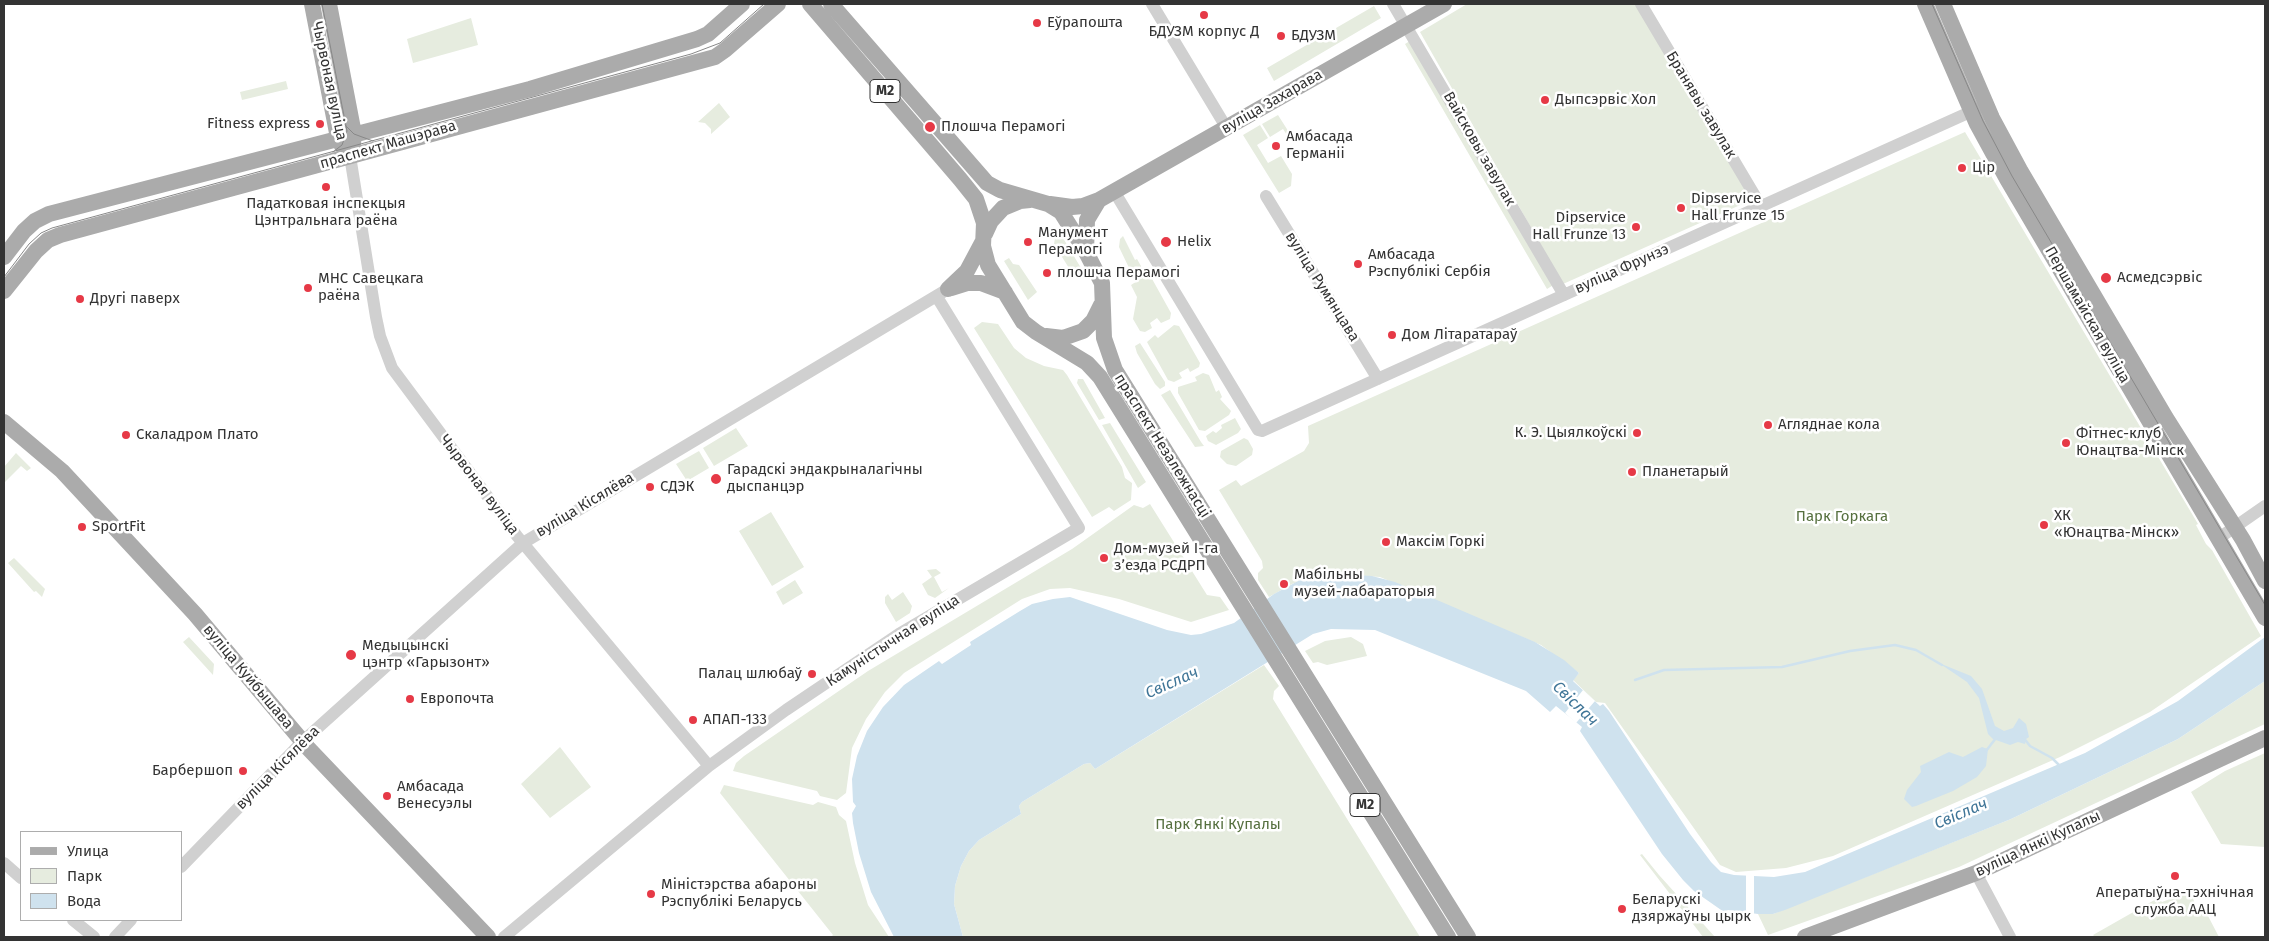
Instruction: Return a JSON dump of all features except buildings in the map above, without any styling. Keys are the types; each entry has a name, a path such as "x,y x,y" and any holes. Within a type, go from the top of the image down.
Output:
{"main road":[{"name":"Чырвоная вуліца","path":"312,4 350,156"},
{"name":"Чырвоная вуліца","path":"329,4 346,136"},
{"name":"праспект Машэрава","path":"4,256 24,231 35,221 49,214 530,89 697,39 708,34 742,4"},
{"name":"праспект Машэрава","path":"4,291 36,251 48,240 715,57 778,4"},
{"name":"праспект Незалежнасці","path":"810,4 969,190 981,212 988,265 1023,322 1088,363 1100,377 1243,591"},
{"name":"праспект Незалежнасці","path":"831,4 986,183 1000,190 1041,202 1061,212 1086,252 1102,283 1104,338 1110,360 1243,591 1290,667 1468,937"},
{"name":"вуліца Захарава","path":"1099,200 1444,4"},
{"name":"Першамайская вуліца","path":"1925,4 1971,112 2054,260 2263,614"},
{"name":"Першамайская вуліца","path":"1943,4 1986,105 2020,170 2072,261 2265,581"},
{"path":"601,68 606,86"},
{"path":"942,293 973,262 991,221 1003,208 1020,201 1072,207 1099,200"},
{"path":"1086,252 1087,220 1099,200"},
{"path":"942,293 967,283 981,283 1005,292"},
{"path":"1041,335 1063,338 1083,331 1097,315 1102,301"},
{"name":"вуліца Куйбышава","path":"4,422 69,478 195,614 302,742 488,937"},
{"name":"праспект Незалежнасці","path":"1290,667 1380,830 1448,937"},
{"name":"вуліца Янкі Купалы","path":"1805,937 1976,874 2265,738"}],"street":[{"path":"1152,4 1226,127"},
{"name":"Вайсковы завулак","path":"1393,4 1564,295"},
{"name":"Бранявы завулак","path":"1641,4 1761,206"},
{"name":"вуліца Фрунзэ","path":"1114,191 1258,430 1267,429 1986,105"},
{"name":"Чырвоная вуліца","path":"350,156 380,336 392,368 523,543 709,766"},
{"name":"вуліца Румянцава","path":"1266,196 1378,379"},
{"name":"вуліца Кісялёва","path":"182,865 302,742 523,543 942,293"},
{"name":"Камуністычная вуліца","path":"504,937 709,766 786,710 899,634 1079,528 942,293"},
{"path":"2219,538 2265,506"},
{"path":"4,863 20,877"},
{"path":"1976,874 2010,937"},
{"path":"74,921 94,937"},
{"path":"115,937 130,921"}],"green space":[{"path":"1467,4 1637,4 1756,198 1563,284 1420,32"},
{"path":"1374,6 1381,18 1274,81 1267,68"},
{"path":"471,18 478,45 413,63 407,39"},
{"path":"1413,39 1555,284 1547,289 1405,44"},
{"path":"286,81 288,89 242,100 240,92"},
{"path":"719,103 730,117 711,134 711,129 705,123 698,122"},
{"path":"1278,115 1292,137 1289,138 1283,129 1270,137 1262,124"},
{"path":"1260,125 1268,138 1257,145 1268,163 1281,156 1292,174 1291,186 1279,193 1243,135"},
{"name":"Парк Горкага","path":"1965,132 2198,524 2196,525 2206,544 2212,550 2261,636 2150,712 2060,757 1833,856 1786,868 1736,872 1720,865 1605,703 1596,702 1573,680 1579,673 1541,645 1380,577 1337,574 1311,577 1292,584 1269,597 1258,580 1258,573 1263,568 1262,561 1219,490 1236,480 1241,486 1304,451 1309,443 1308,426"},
{"path":"1057,228 1081,268 1072,273 1054,244 1055,238 1051,232"},
{"path":"1123,236 1135,260 1137,259 1141,266 1140,271 1131,272 1119,247 1120,239"},
{"path":"1009,258 1013,264 1019,265 1037,292 1028,300 1004,261"},
{"path":"1145,276 1151,277 1171,313 1170,319 1161,323 1157,318 1150,323 1152,328 1145,332 1140,331 1133,319 1137,297 1131,285"},
{"path":"982,322 998,324 1014,348 1026,358 1044,366 1063,370 1122,467 1125,478 1132,483 1131,500 1114,511 1109,507 1092,517 974,328"},
{"path":"1174,325 1179,326 1200,363 1199,367 1190,372 1188,368 1179,373 1182,378 1174,382 1168,380 1147,342 1155,335 1158,338"},
{"path":"1140,343 1165,382 1165,386 1160,389 1155,384 1137,353 1135,346"},
{"path":"1203,373 1209,375 1216,392 1219,390 1222,397 1220,399 1231,411 1229,415 1205,431 1199,430 1178,393 1178,387 1197,381 1195,377"},
{"path":"1078,379 1083,379 1105,418 1099,420 1077,383"},
{"path":"1170,390 1204,446 1195,447 1161,395"},
{"path":"1235,418 1241,429 1238,433 1216,445 1208,441 1206,436 1213,431 1216,433 1222,428 1221,425"},
{"path":"1110,423 1146,482 1138,488 1102,425"},
{"path":"736,428 748,446 714,466 703,448"},
{"path":"1244,438 1248,440 1253,449 1252,455 1236,466 1227,464 1220,457 1221,451"},
{"path":"699,451 709,468 687,481 676,464"},
{"path":"16,453 31,468 27,471 21,466 4,483 4,467"},
{"path":"1150,504 1207,595 1220,597 1229,610 1191,622 1119,599 1070,588 1050,589 1022,599 904,673 885,692 866,719 852,748 846,793 837,800 820,796 817,791 733,771 736,763 744,756 868,671 1072,549 1134,505 1143,508"},
{"path":"771,512 804,567 772,586 739,531"},
{"path":"14,558 45,589 42,597 36,591 34,592 8,563"},
{"path":"936,569 941,573 934,577 942,592 949,588 935,598 928,595 922,584 932,577 927,570"},
{"path":"795,580 803,593 783,605 776,592"},
{"path":"903,592 912,606 910,613 896,622 885,603 885,597 888,594 892,600"},
{"path":"189,637 214,664 213,675 183,642"},
{"path":"1351,637 1363,644 1367,656 1327,665 1318,662 1313,663 1305,651 1325,641"},
{"name":"Парк Янкі Купалы","path":"1264,665 1279,686 1274,691 1273,699 1420,937 963,937 954,904 955,886 961,866 969,851 979,840 1021,814 1019,806 1022,802 1084,764 1090,763 1095,769"},
{"path":"2265,681 2265,724 1959,867 1768,935 1758,914 1773,914 2011,819 2178,739"},
{"path":"560,747 591,787 550,818 521,784"},
{"path":"2265,753 2265,847 2221,844 2191,792 2225,771"},
{"path":"724,785 813,805 818,802 836,807 839,815 846,821 855,863 868,905 889,937 831,937 833,935 720,793"},
{"path":"1642,854 1715,937 1703,937 1640,855"},
{"path":"2191,891 2195,905 2207,914 2219,937 2095,937 2093,935 2158,898 2162,902"}],"water":[{"name":"Свіслач","path":"1337,574 1372,576 1395,582 1535,642 1564,660 1579,673 1573,681 1600,706 1603,704 1609,711 1690,834 1711,862 1721,872 1734,875 1774,877 1805,872 2085,753 2178,701 2265,637 2265,681 2178,739 2011,819 1785,910 1773,914 1758,914 1728,910 1724,912 1694,891 1683,880 1662,854 1580,731 1582,727 1556,706 1550,712 1526,691 1375,630 1331,629 1313,634 1095,769 1090,763 1084,764 1022,802 1019,806 1021,814 979,840 969,851 961,866 955,886 954,904 963,937 894,937 871,892 859,853 852,813 856,806 853,802 852,779 857,756 867,731 883,707 904,685 939,661 942,664 971,645 970,642 1032,604 1070,597 1167,630 1191,635 1201,634 1234,623 1274,594 1300,580"},
{"path":"1939,663 1971,676 1982,689 1995,726 2004,731 2013,728 2019,718 2026,724 2029,737 2026,739 2025,744 2018,742 2010,745 1993,739 1988,734 1979,698 1967,682"},
{"path":"1982,747 1988,749 1986,766 1977,777 1953,791 1916,806 1912,807 1904,799 1907,790 1921,772 1920,766 1949,752 1963,757"}],"pier":[{"path":"1583,690 1595,701 1576,723 1565,713"},
{"path":"1746,874 1754,874 1754,916 1746,915"}],"waterway":[{"path":"1635,680 1664,670 1782,667 1850,651 1895,645 1916,650 1942,665"},
{"path":"2023,737 2030,746 2052,758 2059,765"},
{"path":"1986,751 1996,738"}],"tram line":[{"path":"322,4 347,131 342,145 333,152"},
{"path":"4,277 29,244 41,233 52,228 691,54 720,43 764,4"},
{"path":"1932,4 1983,121 2012,176 2265,605"},
{"path":"344,124 354,134 373,141"}],"place":[{"name":"БДУЗМ корпус Д","path":"1204,15"},
{"name":"Еўрапошта","path":"1037,23"},
{"name":"БДУЗМ","path":"1281,36"},
{"name":"Дыпсэрвіс Хол","path":"1545,100"},
{"name":"Fitness express","path":"320,124"},
{"name":"Плошча Перамогі","path":"930,127"},
{"name":"Амбасада Германіі","path":"1276,146"},
{"name":"Цір","path":"1962,168"},
{"name":"Падатковая інспекцыя Цэнтральнага раёна","path":"326,187"},
{"name":"Dipservice Hall Frunze 15","path":"1681,208"},
{"name":"Dipservice Hall Frunze 13","path":"1636,227"},
{"name":"Манумент Перамогі","path":"1028,242"},
{"name":"Helix","path":"1166,242"},
{"name":"Амбасада Рэспублікі Сербія","path":"1358,264"},
{"name":"плошча Перамогі","path":"1047,273"},
{"name":"Асмедсэрвіс","path":"2106,278"},
{"name":"МНС Савецкага раёна","path":"308,288"},
{"name":"Другі паверх","path":"80,299"},
{"name":"Дом Літаратараў","path":"1392,335"},
{"name":"Агляднае кола","path":"1768,425"},
{"name":"К. Э. Цыялкоўскі","path":"1637,433"},
{"name":"Скаладром Плато","path":"126,435"},
{"name":"Фітнес-клуб Юнацтва-Мінск","path":"2066,443"},
{"name":"Планетарый","path":"1632,472"},
{"name":"Гарадскі эндакрыналагічны дыспанцэр","path":"716,479"},
{"name":"СДЭК","path":"650,487"},
{"name":"ХК «Юнацтва-Мінск»","path":"2044,525"},
{"name":"SportFit","path":"82,527"},
{"name":"Максім Горкі","path":"1386,542"},
{"name":"Дом-музей I-га зʼезда РСДРП","path":"1104,558"},
{"name":"Мабільны музей-лабараторыя","path":"1284,584"},
{"name":"Медыцынскі цэнтр «Гарызонт»","path":"351,655"},
{"name":"Палац шлюбаў","path":"812,674"},
{"name":"Европочта","path":"410,699"},
{"name":"АПАП-133","path":"693,720"},
{"name":"Барбершоп","path":"243,771"},
{"name":"Амбасада Венесуэлы","path":"387,796"},
{"name":"Аператыўна-тэхнічная служба ААЦ","path":"2175,876"},
{"name":"Міністэрства абароны Рэспублікі Беларусь","path":"651,894"},
{"name":"Беларускі дзяржаўны цырк","path":"1622,909"}]}
